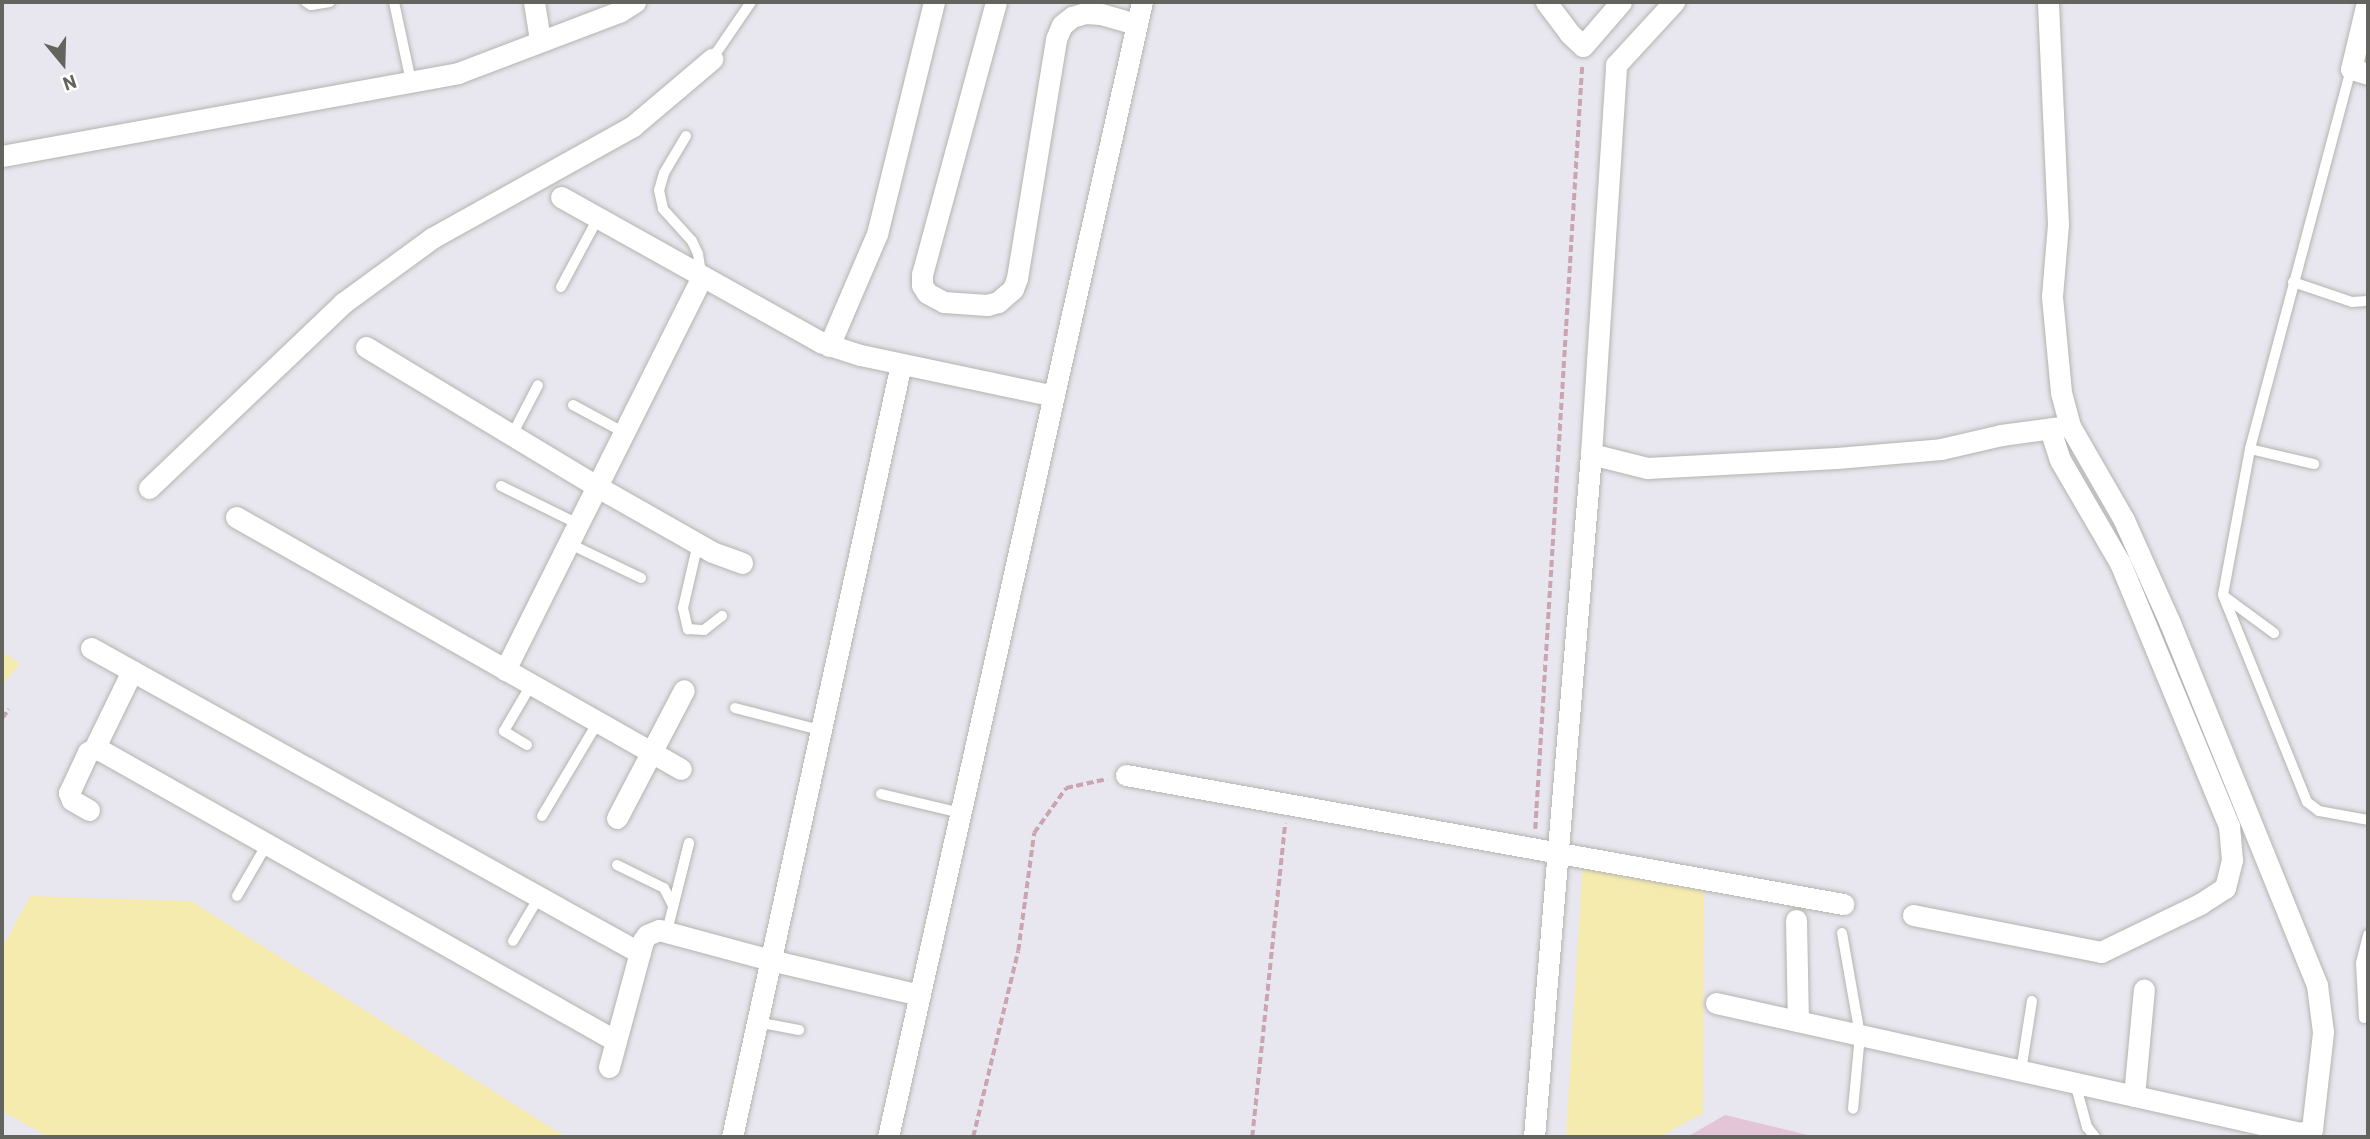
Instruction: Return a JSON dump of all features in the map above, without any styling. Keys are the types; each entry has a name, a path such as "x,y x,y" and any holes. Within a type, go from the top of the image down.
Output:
{"street":[{"path":"534,2 540,41"},
{"path":"2,156 474,68 619,12 635,2"},
{"path":"829,346 877,234 933,2"},
{"path":"996,2 922,274 922,285 927,293 944,302 987,305 998,302 1013,289 1056,38 1062,25 1072,17 1085,13 1101,14 1137,24"},
{"path":"888,1137 1142,2"},
{"path":"1546,2 1569,33 1583,46 1621,2"},
{"path":"1534,1137 1591,454 1616,65 1674,2"},
{"path":"1913,915 2101,952 2200,904 2225,888 2232,860 2229,826 2120,563 2060,460 2059,379 2052,296 2058,224 2048,2"},
{"path":"2359,71 2367,2"},
{"path":"149,488 343,303 432,238 633,126 712,60"},
{"path":"561,197 701,278 829,346 1054,396"},
{"path":"505,670 701,278"},
{"path":"366,347 596,486 712,552 742,563"},
{"path":"732,1137 901,364"},
{"path":"1591,454 1647,468 1705,466 1941,449 2001,435 2060,427"},
{"path":"1716,1003 2134,1096 2290,1134 2306,1133 2312,1129 2323,1032 2317,985 2170,623 2124,520 2060,427"},
{"path":"236,517 681,769"},
{"path":"91,648 640,953"},
{"path":"89,810 72,800 69,793 132,671"},
{"path":"617,818 684,690"},
{"path":"94,749 102,751 616,1041"},
{"path":"1126,775 1843,904"},
{"path":"1796,920 1798,1021"},
{"path":"609,1067 640,953 647,935 659,930 770,960 920,995"},
{"path":"2134,1096 2144,989"}],"lane":[{"path":"306,2 311,5 330,2"},
{"path":"394,2 411,81"},
{"path":"712,60 751,2"},
{"path":"2359,71 2293,282 2250,449 2223,595 2307,802 2319,811 2368,820"},
{"path":"686,136 664,173 659,190 663,209 692,241 698,254 701,278"},
{"path":"561,287 598,218"},
{"path":"2293,282 2351,302 2368,301"},
{"path":"512,435 538,385"},
{"path":"573,405 623,432"},
{"path":"2250,449 2314,464"},
{"path":"501,486 578,524"},
{"path":"568,543 641,578"},
{"path":"698,543 683,608 688,629 704,630 722,616"},
{"path":"2223,595 2274,633"},
{"path":"527,745 504,731 531,685"},
{"path":"736,708 820,730"},
{"path":"542,816 598,722"},
{"path":"881,794 961,813"},
{"path":"667,931 689,843"},
{"path":"237,896 267,844"},
{"path":"617,865 664,888 673,906 677,893"},
{"path":"513,941 539,897"},
{"path":"1842,933 1860,1035 1853,1109"},
{"path":"2364,1018 2361,963 2368,935"},
{"path":"2021,1071 2032,1001"},
{"path":"757,1022 799,1030"},
{"path":"2075,1083 2087,1127 2095,1137"}],"path":[{"path":"1534,849 1583,46"},
{"path":"2,718 9,709"},
{"path":"973,1137 1018,951 1034,833 1066,788 1126,775"},
{"path":"1252,1137 1287,804"}],"shaded area":[{"path":"2,651 20,664 2,685"},
{"path":"1583,860 1704,881 1703,1113 1659,1137 1566,1137"},
{"path":"30,896 191,901 566,1137 49,1137 2,1111 2,948"},
{"path":"1725,1115 1816,1137 1687,1137"}]}
